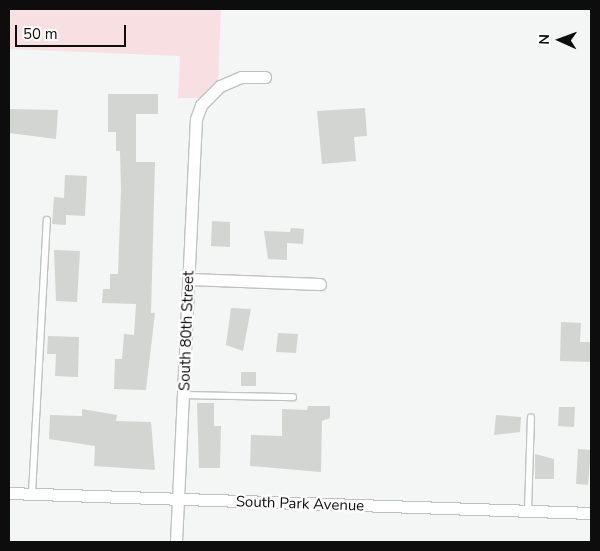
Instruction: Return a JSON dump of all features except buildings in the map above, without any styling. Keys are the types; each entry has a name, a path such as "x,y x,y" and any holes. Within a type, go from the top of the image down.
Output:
{"street":[{"name":"South 80th Street","path":"176,542 196,119 201,105 220,86 241,77 265,77"},
{"path":"189,279 320,284"},
{"name":"South Park Avenue","path":"9,493 591,513"}],"lane":[{"path":"32,494 47,220"},
{"path":"184,395 293,397"},
{"path":"528,511 530,418"}],"shaded area":[{"path":"9,9 221,9 218,84 200,98 178,98 180,56 9,49"}]}
